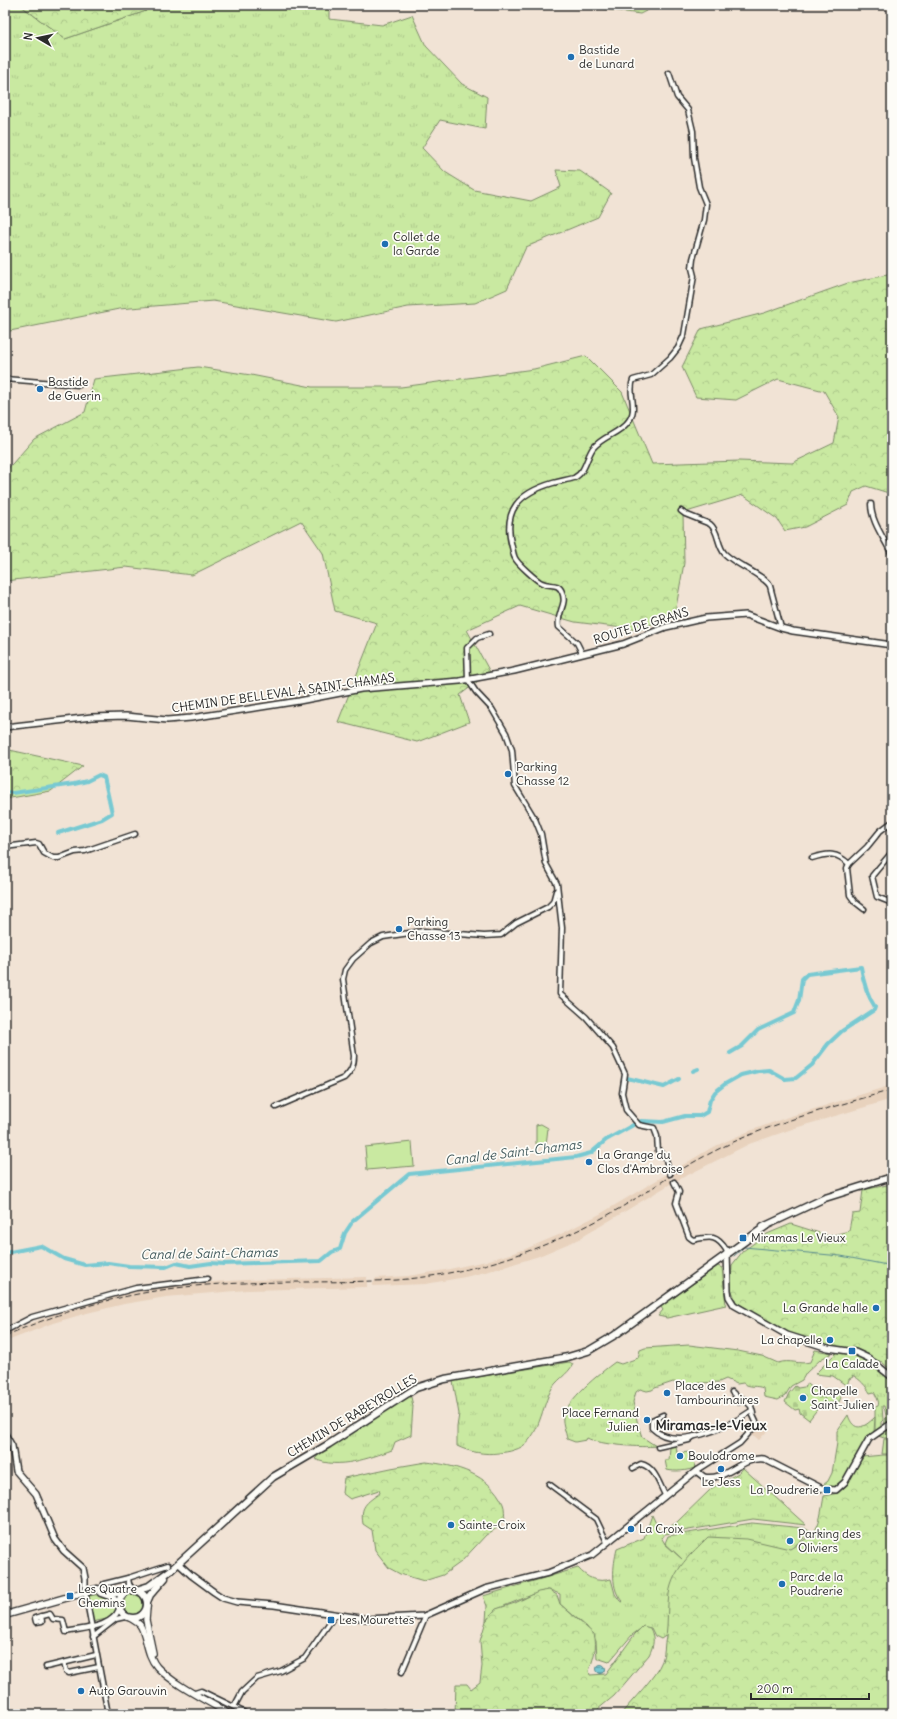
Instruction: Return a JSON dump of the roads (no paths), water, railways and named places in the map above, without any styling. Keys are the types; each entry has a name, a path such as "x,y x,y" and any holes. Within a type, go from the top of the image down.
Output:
{"main road":[{"name":"CHEMIN DE RABEYROLLES","path":"680,1287 708,1269 749,1234 825,1198 892,1177"},
{"name":"CHEMIN DE RABEYROLLES","path":"134,1590 150,1586 170,1567 179,1564 273,1477 330,1444 416,1388 445,1379 557,1359 588,1351 615,1336 680,1287 766,1226"},
{"name":"CHEMIN DE RABEYROLLES","path":"147,1605 150,1595 170,1567"},
{"path":"5,1615 97,1589 125,1593 134,1590 143,1594 147,1605 146,1620 152,1649 156,1660 165,1674"},
{"path":"87,1591 112,1597 127,1617 139,1624 142,1628 152,1660 165,1674 229,1714"},
{"path":"119,1607 125,1593"},
{"path":"127,1617 138,1618 145,1612 147,1605"}],"street":[{"path":"582,653 577,643 559,627 559,614 564,598 562,590 558,586 541,583 515,560 511,545 509,526 512,508 521,497 535,489 574,477 584,469 592,450 600,440 621,429 628,423 634,412 631,386 633,380 651,375 674,353 684,334 694,276 692,268 693,259 706,211 706,204 699,187 694,158 693,131 688,110 677,97 669,73"},
{"path":"5,379 79,385"},
{"path":"871,504 871,511 876,524 892,555"},
{"path":"681,511 684,514 714,526 718,541 725,554 768,581 781,628"},
{"name":"ROUTE DE GRANS","path":"468,680 514,671 623,644 666,627 706,618 746,615 781,628 823,636 892,645"},
{"path":"490,634 477,638 467,648 468,680 476,692 492,710 506,733 512,750 515,786 535,820 540,834 545,858 557,884 562,928 560,994 586,1017 617,1054 625,1074 622,1093 626,1110 639,1125 654,1128 657,1136 658,1151 665,1156 670,1174"},
{"name":"CHEMIN DE BELLEVAL À SAINT-CHAMAS","path":"5,727 92,717 126,716 167,720 191,718 299,701 361,689 468,680"},
{"path":"864,909 855,902 850,895 847,873 849,864 867,847 880,831 892,822"},
{"path":"5,847 36,843 39,844 44,853 52,858 59,858 76,852 85,852 135,834"},
{"path":"892,852 872,876 877,897 892,904"},
{"path":"812,858 836,855 841,856 849,864"},
{"path":"276,1107 344,1078 350,1071 354,1064 354,1056 343,979 345,970 353,959 371,943 383,937 423,931 489,937 501,935 516,923 548,907 553,902 557,891"},
{"path":"674,1182 679,1192 676,1203 688,1237 692,1240 712,1237 720,1241 727,1253 728,1293 734,1305 787,1335 820,1346 855,1352 868,1358 892,1376"},
{"path":"5,1330 32,1316 136,1288 208,1279"},
{"path":"179,1564 218,1595 237,1602 274,1605 367,1619 394,1619 426,1615 485,1589 548,1573 592,1555 696,1471 740,1443 757,1424 751,1406 742,1401 732,1392"},
{"path":"663,1415 656,1417 651,1422 652,1428 659,1434 678,1439 694,1436 717,1428 735,1421 751,1411 755,1417"},
{"path":"696,1471 704,1477 715,1478 754,1458 764,1458 823,1489 832,1491 841,1487 869,1439 892,1423"},
{"path":"5,1434 12,1446 16,1471 36,1494 55,1539 64,1551 83,1568 91,1627 108,1714"},
{"path":"658,1447 689,1440 694,1436"},
{"path":"633,1468 638,1465 649,1467 656,1476 665,1495"},
{"path":"549,1484 596,1519 607,1542"},
{"path":"104,1584 170,1567"},
{"path":"128,1578 129,1584 134,1590"},
{"path":"125,1593 129,1584"},
{"path":"41,1616 50,1614 53,1619 63,1620 66,1632 105,1624 114,1617 119,1607"},
{"path":"234,1707 242,1692 257,1678 281,1671 305,1658 335,1615"},
{"path":"402,1672 406,1659 426,1615"},
{"path":"93,1637 116,1619 127,1617"},
{"path":"46,1667 96,1655"},
{"path":"64,1663 66,1671 69,1673 99,1667"},
{"path":"195,1693 201,1692 247,1714"}],"water":[{"path":"599,1665 603,1665 605,1669 603,1673 599,1673 597,1671 597,1667"}],"waterway":[{"path":"5,792 13,793 74,784 87,781 99,775 104,777 112,813 102,819 58,833"},
{"path":"641,1121 663,1122 685,1116 700,1116 707,1112 710,1100 715,1092 725,1084 741,1075 769,1070 785,1079 796,1078 812,1065 828,1044 842,1031 874,1010 875,1007 866,988 861,967 807,974 802,979 799,1000 794,1013 758,1030 742,1046 730,1053"},
{"path":"693,1071 698,1069"},
{"path":"627,1078 664,1087 679,1079"},
{"name":"Canal de Saint-Chamas","path":"353,1221 409,1174 576,1157 591,1153 606,1140 635,1124"},
{"name":"Canal de Saint-Chamas","path":"5,1253 41,1246 64,1259 85,1265 108,1263 129,1266 166,1267 176,1263 190,1266 211,1263 223,1264 321,1261 332,1252 340,1249 345,1233 351,1224"},
{"path":"734,1256 744,1247 841,1256 892,1266"}],"railway":[{"path":"5,1336 25,1327 68,1312 111,1300 154,1291 204,1285 397,1280 452,1272 505,1259 581,1229 619,1209 694,1162 729,1144 752,1134 798,1118 892,1090"}],"place":[{"name":"Bastide de Lunard","path":"571,57"},
{"name":"Collet de la Garde","path":"385,244"},
{"name":"Bastide de Guerin","path":"40,389"},
{"name":"Parking Chasse 12","path":"508,774"},
{"name":"Parking Chasse 13","path":"399,929"},
{"name":"La Grange du Clos d'Ambroise","path":"589,1162"},
{"name":"Miramas Le Vieux","path":"743,1238"},
{"name":"La Grande halle","path":"876,1308"},
{"name":"La chapelle","path":"830,1340"},
{"name":"La Calade","path":"852,1351"},
{"name":"Place des Tambourinaires","path":"667,1393"},
{"name":"Chapelle Saint-Julien","path":"803,1398"},
{"name":"Place Fernand Julien","path":"647,1420"},
{"name":"Boulodrome","path":"680,1456"},
{"name":"Le Jess","path":"721,1469"},
{"name":"La Poudrerie","path":"827,1490"},
{"name":"Sainte-Croix","path":"451,1525"},
{"name":"La Croix","path":"631,1529"},
{"name":"Parking des Oliviers","path":"790,1541"},
{"name":"Parc de la Poudrerie","path":"782,1584"},
{"name":"Les Quatre Chemins","path":"70,1596"},
{"name":"Les Mourettes","path":"331,1620"},
{"name":"Auto Garouvin","path":"81,1691"}],"district":[{"name":"Miramas-le-Vieux","path":"711,1425"}]}
